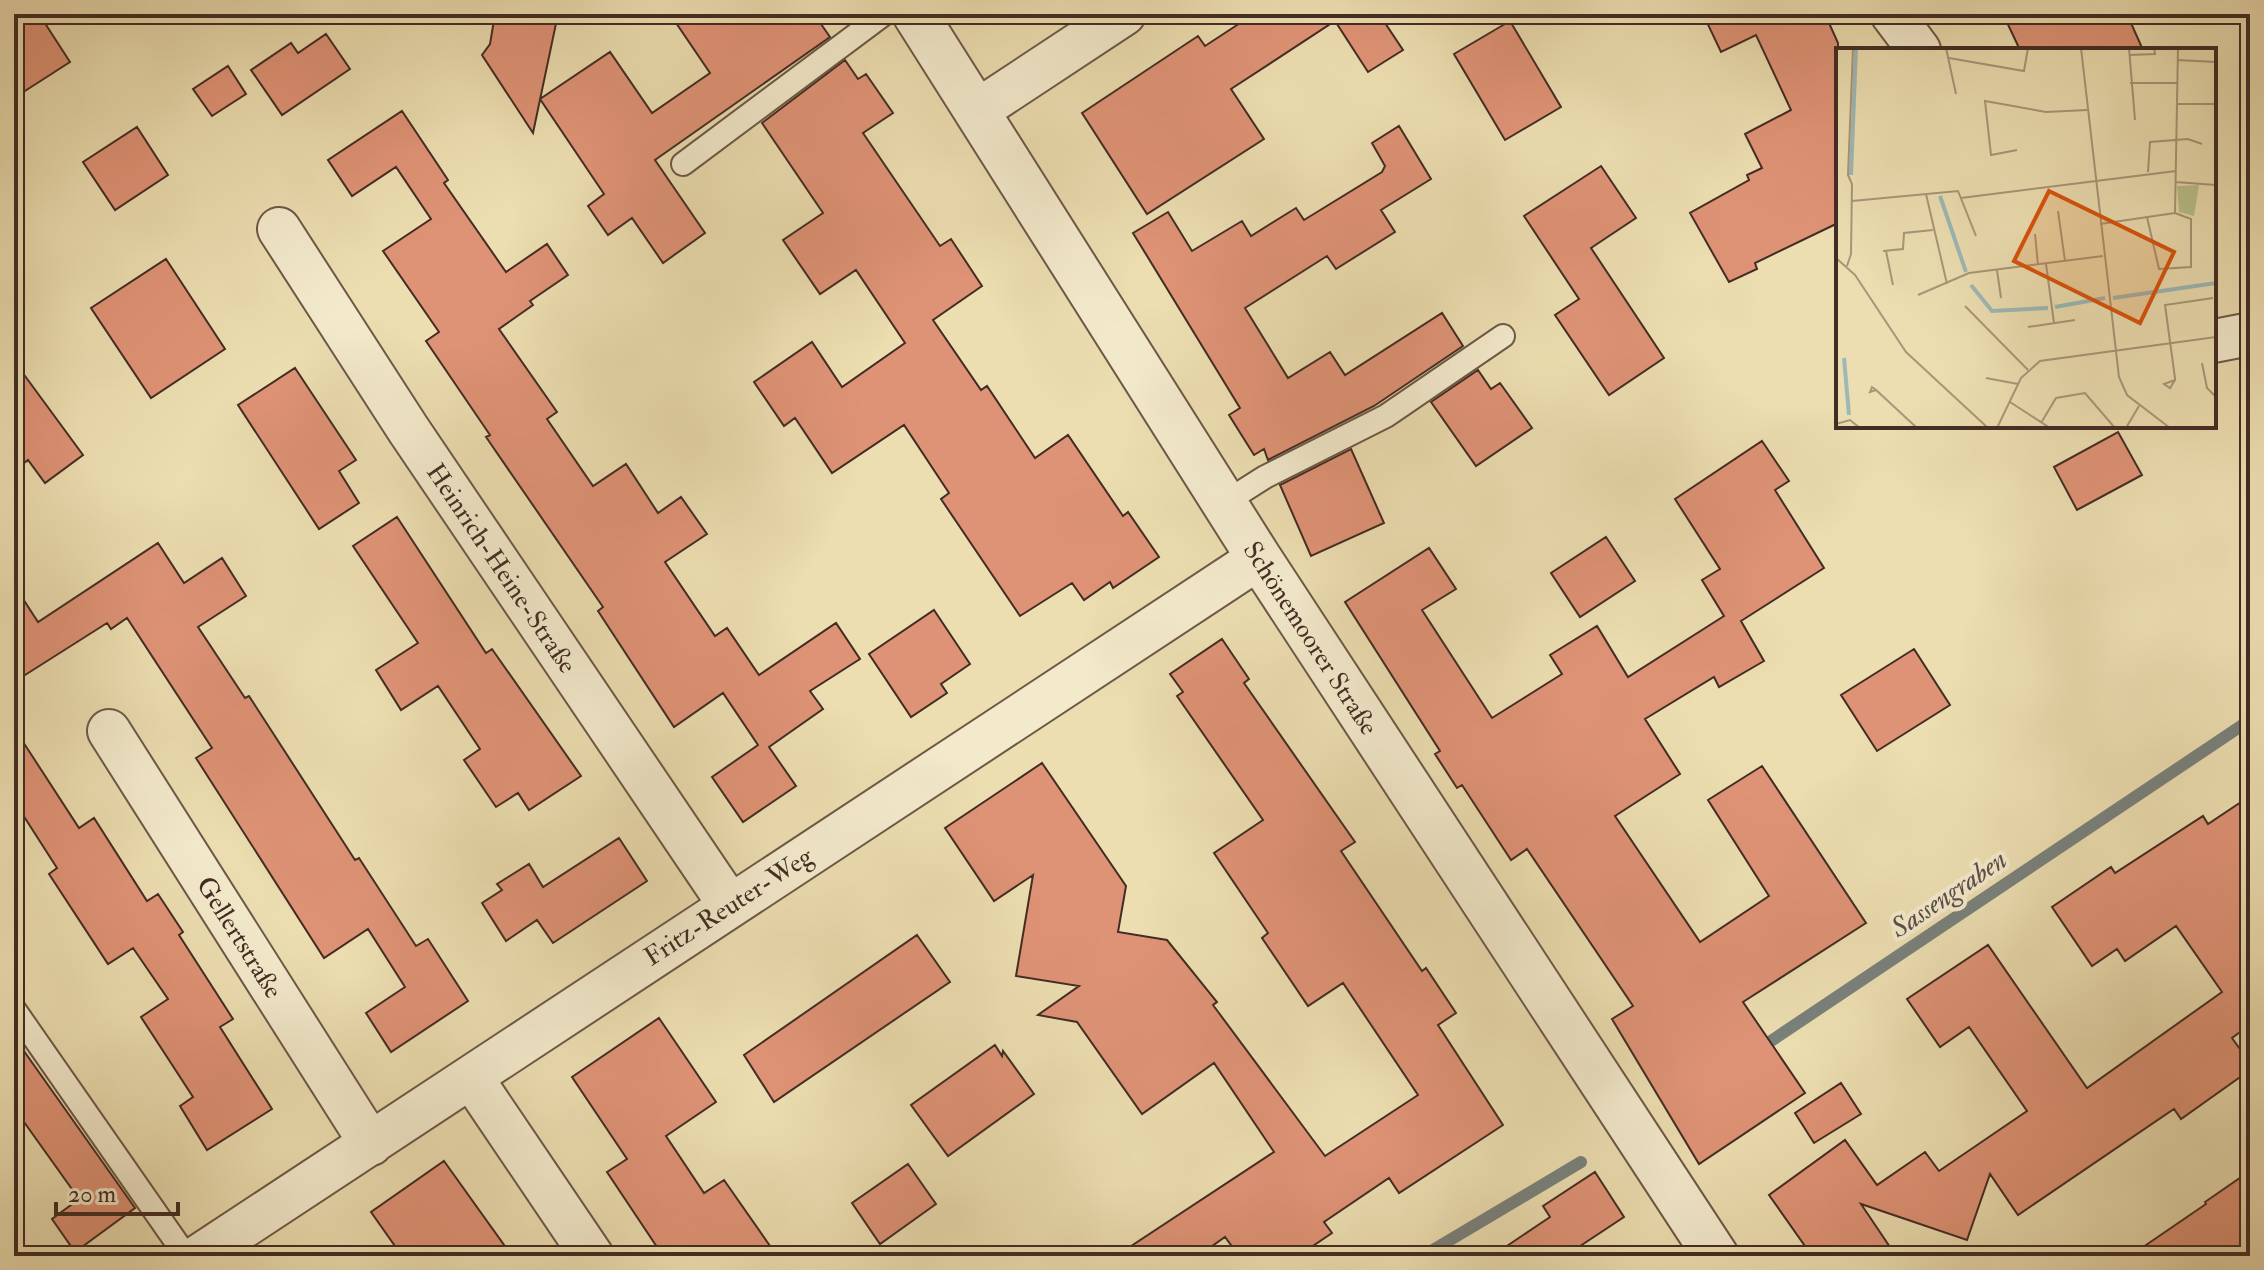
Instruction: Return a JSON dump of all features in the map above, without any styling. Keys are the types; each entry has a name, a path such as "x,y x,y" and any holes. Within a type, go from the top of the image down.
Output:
{"street":[{"name":"Schönemoorer Straße","path":"915,14 1259,558 1716,1256"},
{"path":"977,111 1124,14"},
{"path":"1892,14 1918,48"},
{"name":"Heinrich-Heine-Straße","path":"279,229 417,443 729,904"},
{"path":"2216,341 2250,334"},
{"name":"Fritz-Reuter-Weg","path":"199,1256 729,904 1259,558"},
{"name":"Gellertstraße","path":"109,731 371,1144"},
{"path":"471,1077 592,1256"}],"lane":[{"path":"683,164 884,14"},
{"path":"1224,503 1265,477 1386,416 1503,336"},
{"path":"14,1009 186,1256"}],"building":[{"path":"39,14 70,62 14,98 14,30"},
{"path":"495,14 558,14 533,133 482,55 490,44"},
{"path":"670,14 814,14 830,37 655,160 705,233 663,263 632,218 608,235 588,206 604,194 540,99 610,52 652,113 710,73"},
{"path":"1254,14 1379,14 1403,50 1368,72 1335,21 1231,89 1264,139 1147,214 1082,113 1198,36 1205,46"},
{"path":"1703,14 1825,14 1838,43 1836,224 1755,263 1757,269 1729,282 1690,213 1749,180 1747,175 1762,168 1745,134 1791,110 1756,35 1721,52"},
{"path":"2003,14 2127,14 2142,48 2019,48"},
{"path":"1510,21 1561,107 1505,140 1454,54"},
{"path":"326,34 350,69 282,115 251,70 291,43 298,53"},
{"path":"845,60 858,79 866,74 893,113 863,133 940,246 951,239 982,286 933,320 981,390 987,386 1035,458 1068,435 1123,516 1128,512 1159,557 1113,588 1110,582 1084,600 1072,583 1020,616 941,499 949,493 904,425 832,473 795,418 784,426 754,382 812,342 842,387 905,343 856,270 820,294 783,240 823,213 762,123"},
{"path":"228,66 246,94 212,116 193,89"},
{"path":"402,111 448,180 444,183 506,272 547,244 568,275 530,301 533,305 499,329 557,412 547,419 593,486 626,464 658,513 681,497 707,534 665,562 715,636 727,628 759,675 836,623 860,659 810,691 823,709 769,747 796,786 743,822 712,777 758,745 723,693 674,727 598,611 603,607 486,437 490,435 426,341 439,332 383,251 431,219 396,167 352,196 328,160"},
{"path":"1399,126 1431,179 1381,210 1395,232 1336,269 1327,256 1245,308 1288,378 1330,352 1345,375 1442,313 1463,346 1374,406 1268,460 1264,449 1254,455 1229,415 1240,408 1133,233 1168,212 1192,251 1242,221 1251,236 1296,208 1304,220 1382,172 1385,166 1372,143"},
{"path":"137,127 168,175 115,210 83,162"},
{"path":"1601,166 1636,218 1591,248 1664,358 1609,395 1555,315 1579,299 1524,216"},
{"path":"166,259 225,349 151,398 91,308"},
{"path":"14,361 83,455 45,483 28,460 14,471"},
{"path":"295,368 356,460 339,471 359,503 319,529 238,405"},
{"path":"1478,370 1491,389 1500,383 1532,428 1476,466 1431,402"},
{"path":"2118,432 2142,475 2077,510 2054,467"},
{"path":"1762,441 1789,481 1775,490 1824,568 1741,621 1764,661 1719,687 1714,677 1645,719 1680,774 1615,816 1700,942 1769,896 1708,800 1762,766 1866,923 1743,1002 1805,1093 1699,1164 1612,1019 1633,1006 1527,849 1511,860 1462,785 1457,788 1435,754 1440,751 1345,602 1429,548 1456,589 1422,610 1492,718 1562,674 1550,655 1597,626 1628,677 1724,616 1702,580 1720,569 1675,499"},
{"path":"1351,449 1384,523 1311,556 1280,485"},
{"path":"397,517 486,653 492,649 581,776 529,810 518,793 496,807 464,760 480,749 438,686 401,710 376,670 418,643 353,546"},
{"path":"1606,537 1635,581 1580,617 1551,573"},
{"path":"158,543 184,583 222,558 246,596 198,627 245,698 249,696 355,860 359,858 416,946 428,939 468,1001 391,1052 366,1013 405,987 368,929 324,958 196,758 212,748 127,618 111,629 107,623 14,682 14,585 38,622"},
{"path":"934,610 970,664 941,684 947,693 911,717 869,654"},
{"path":"1222,639 1249,679 1244,683 1355,842 1341,851 1422,971 1426,968 1456,1013 1438,1025 1503,1125 1399,1193 1389,1178 1324,1222 1332,1233 1298,1256 1239,1256 1225,1237 1198,1256 1116,1256 1274,1152 1214,1063 1142,1114 1077,1022 1038,1015 1079,986 1016,976 1033,875 994,901 945,828 1042,763 1126,886 1118,932 1167,940 1217,1002 1213,1005 1325,1156 1418,1095 1343,983 1308,1006 1262,938 1268,933 1214,853 1263,820 1177,696 1183,692 1170,674"},
{"path":"1914,649 1950,705 1877,751 1841,695"},
{"path":"14,728 79,828 94,818 147,901 158,894 183,932 179,935 233,1019 220,1027 272,1109 207,1150 180,1106 193,1097 141,1017 168,999 133,948 108,964 49,874 57,868 14,801"},
{"path":"2250,796 2250,1032 2247,1027 2232,1038 2250,1063 2250,1070 2181,1119 2174,1109 2018,1215 1990,1174 1967,1240 1861,1204 1896,1256 1812,1256 1769,1195 1845,1140 1877,1185 1925,1152 1939,1171 2027,1111 1969,1027 1940,1047 1907,999 1988,945 2087,1088 2222,992 2176,926 2125,961 2117,949 2092,966 2052,907 2111,867 2115,873 2203,816 2208,824"},
{"path":"619,838 647,881 553,943 537,920 506,941 482,903 502,890 497,884 529,864 543,887"},
{"path":"917,935 950,982 774,1102 744,1055"},
{"path":"659,1018 716,1102 666,1136 704,1193 724,1180 777,1256 663,1256 607,1172 627,1159 572,1077"},
{"path":"14,1037 135,1208 75,1252 52,1219 79,1199 14,1108"},
{"path":"995,1045 1002,1056 1003,1051 1034,1094 948,1156 911,1105"},
{"path":"1841,1083 1861,1114 1814,1143 1795,1113"},
{"path":"444,1161 512,1256 402,1256 371,1212"},
{"path":"908,1164 936,1204 880,1244 852,1203"},
{"path":"2250,1171 2250,1256 2130,1256 2206,1204"},
{"path":"1595,1172 1624,1217 1565,1256 1492,1256 1550,1217 1543,1206"}],"waterway":[{"name":"Sassengraben","path":"1756,1051 2250,720"},
{"name":"Sassengraben","path":"1423,1256 1581,1162"}]}
